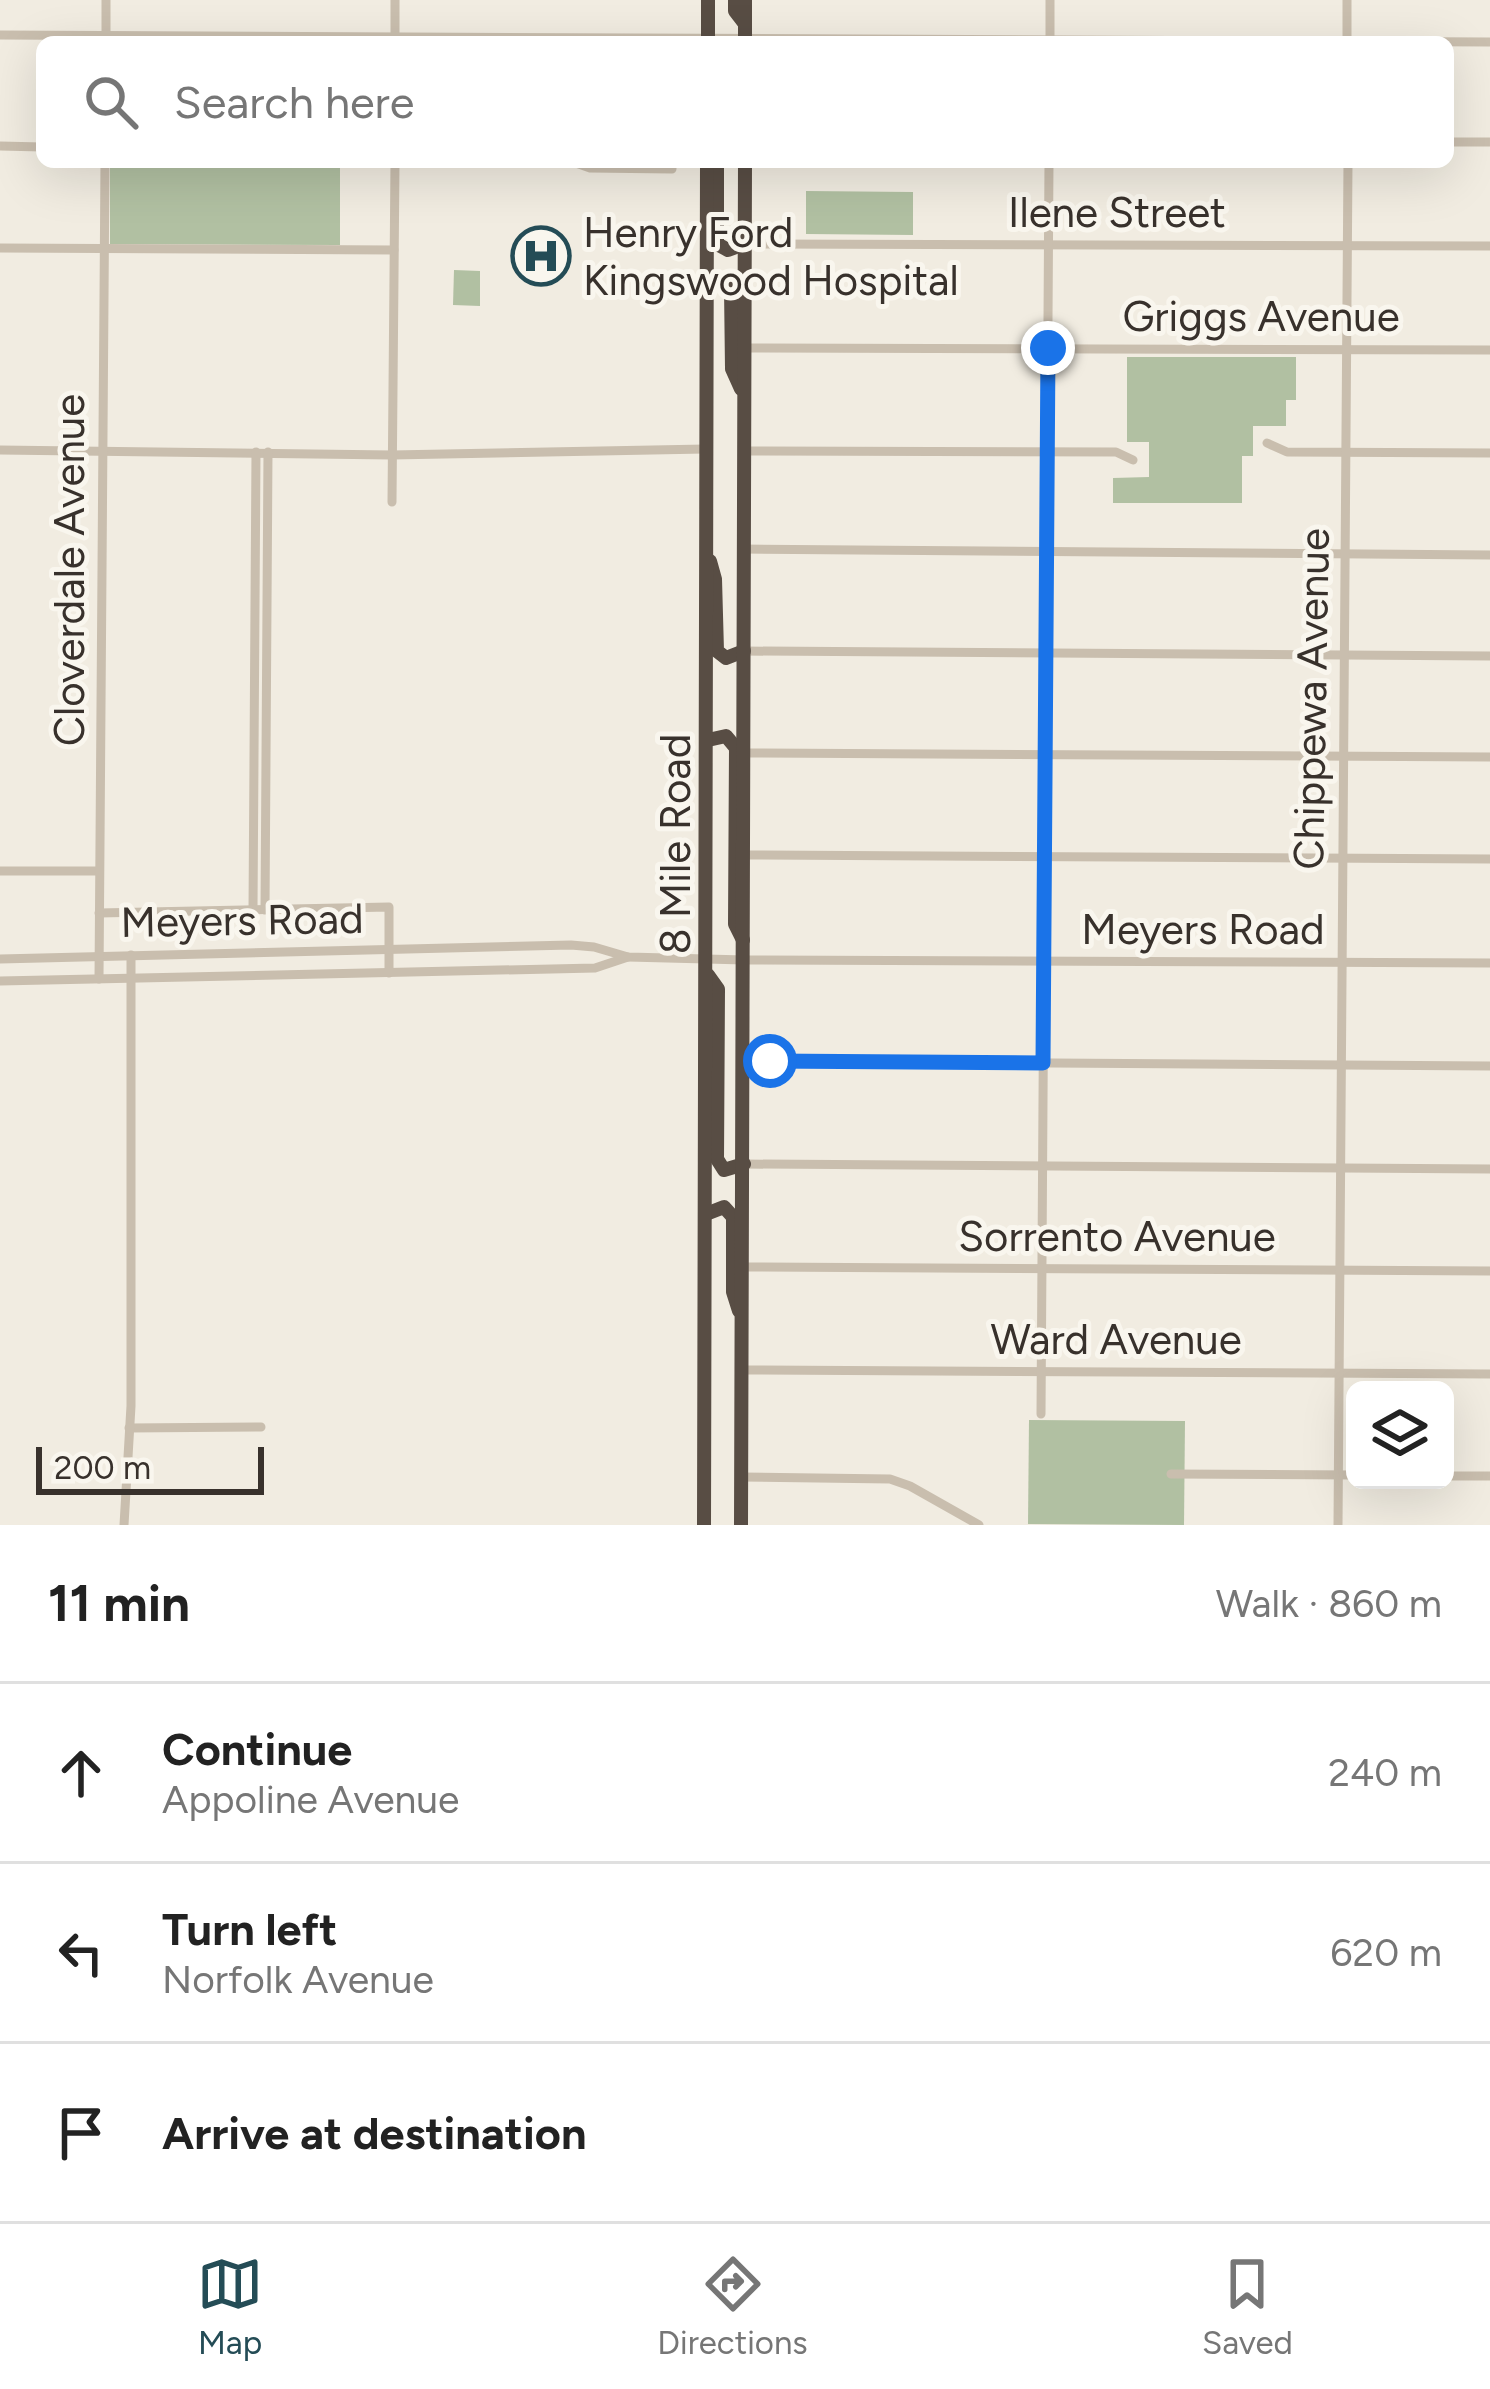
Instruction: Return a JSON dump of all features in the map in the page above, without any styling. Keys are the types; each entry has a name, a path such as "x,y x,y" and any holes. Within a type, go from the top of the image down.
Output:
{"highway":[{"path":"708,0 708,36"},
{"path":"735,0 745,35"},
{"path":"745,35 746,0"},
{"name":"8 Mile Road","path":"707,168 704,1496 708,1525"},
{"path":"717,168 716,244 728,250 744,244"},
{"name":"8 Mile Road","path":"742,1525 745,168"},
{"path":"706,289 718,283 731,288 732,369 742,394"},
{"path":"705,544 715,579 717,651 726,658 744,651"},
{"path":"708,740 726,736 736,748 735,924 746,952"},
{"path":"708,967 718,988 717,1159 724,1170 744,1164"},
{"path":"706,1214 724,1208 733,1217 733,1292 743,1321"}],"street":[{"path":"106,0 106,36"},
{"path":"395,0 395,36"},
{"path":"1050,0 1050,36"},
{"path":"1347,0 1347,36"},
{"path":"0,35 36,36"},
{"path":"745,35 796,36"},
{"path":"1454,42 1490,42"},
{"path":"1454,142 1490,142"},
{"path":"0,146 36,147"},
{"name":"Cloverdale Avenue","path":"99,979 105,168"},
{"path":"392,502 394,168"},
{"path":"590,168 672,168"},
{"path":"1041,1414 1049,168"},
{"name":"Chippewa Avenue","path":"1338,1525 1348,168"},
{"name":"Ilene Street","path":"744,244 1490,246"},
{"path":"0,248 394,250"},
{"name":"Griggs Avenue","path":"743,348 1490,350"},
{"path":"1268,442 1287,452 1490,453"},
{"path":"0,450 392,455 705,449"},
{"path":"742,451 1115,452 1132,460"},
{"path":"259,910 262,452"},
{"path":"742,549 1490,554"},
{"path":"744,651 1490,656"},
{"path":"746,753 1490,757"},
{"path":"746,854 1490,859"},
{"path":"0,871 100,872"},
{"path":"99,913 388,907 389,973"},
{"name":"Meyers Road","path":"0,958 571,946 708,967 746,952 1044,961 1490,963"},
{"path":"124,1525 129,1428 131,956"},
{"name":"Meyers Road","path":"0,981 596,968 628,957"},
{"path":"745,1061 1490,1066"},
{"path":"744,1164 1490,1168"},
{"name":"Sorrento Avenue","path":"743,1267 1490,1271"},
{"name":"Ward Avenue","path":"742,1370 1490,1374"},
{"path":"129,1428 261,1427"},
{"path":"1171,1474 1346,1475"},
{"path":"1454,1476 1490,1476"},
{"path":"742,1477 904,1482 979,1525"},
{"path":"951,1525 961,1512"}],"green space":[{"path":"110,168 340,168 340,245 110,244"},
{"path":"806,191 913,192 913,235 806,234"},
{"path":"454,270 480,271 480,306 453,305"},
{"path":"1127,357 1296,357 1296,400 1286,400 1286,426 1253,426 1253,456 1242,456 1242,503 1113,503 1113,478 1149,477 1149,442 1127,442"},
{"path":"1029,1420 1185,1421 1184,1525 1028,1524"}],"place":[{"name":"Henry Ford Kingswood Hospital","path":"541,256"}],"route":[{"path":"770,1061 1043,1063 1048,348"}]}
